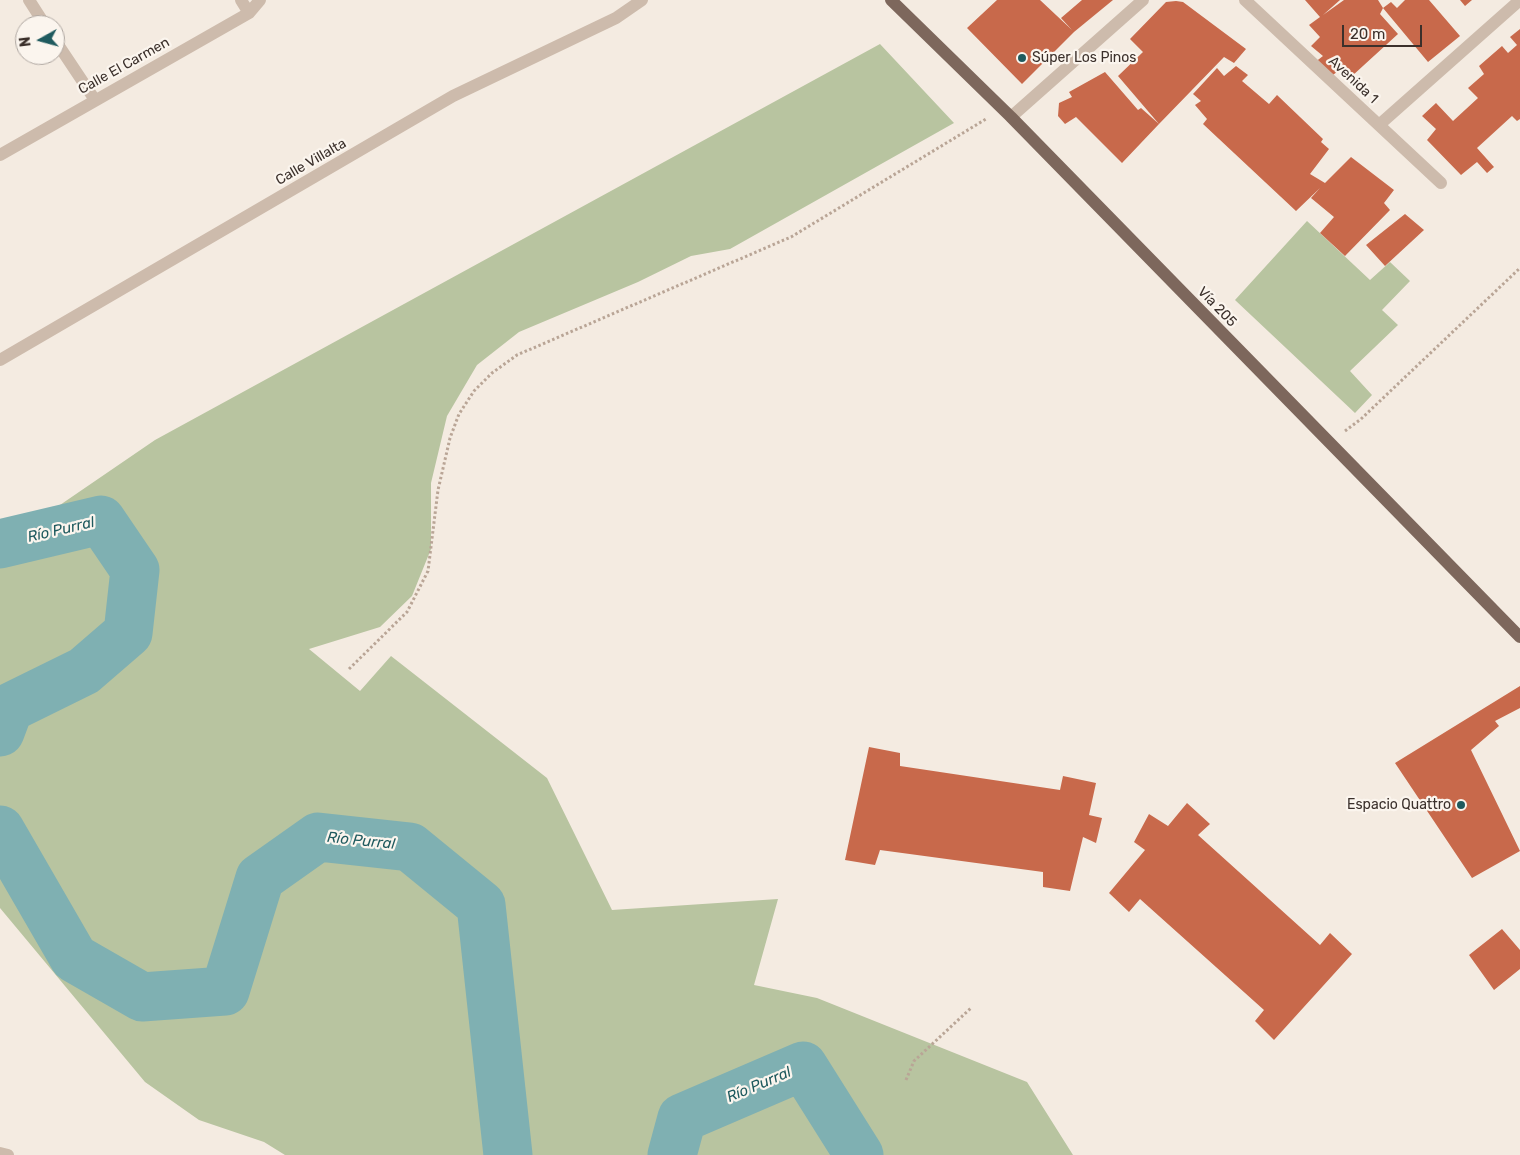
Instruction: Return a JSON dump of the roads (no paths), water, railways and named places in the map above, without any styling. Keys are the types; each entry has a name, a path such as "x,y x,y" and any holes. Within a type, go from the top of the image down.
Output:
{"main road":[{"name":"Vía 205","path":"891,0 1011,118 1520,637"}],"street":[{"path":"29,0 39,15"},
{"path":"241,0 249,13"},
{"name":"Calle El Carmen","path":"0,155 249,13 260,0"},
{"name":"Calle Villalta","path":"0,360 454,96 616,18 642,0"},
{"path":"1011,118 1143,0"},
{"name":"Avenida 1","path":"1245,0 1441,183"},
{"path":"1379,125 1520,0"},
{"path":"65,55 95,100"},
{"path":"0,1153 8,1155"}],"waterway":[{"name":"Río Purral","path":"0,544 101,520 135,570 128,633 84,671 9,708 0,732"},
{"name":"Río Purral","path":"0,830 74,958 142,997 225,991 260,878 318,837 410,847 481,905 508,1155"},
{"name":"Río Purral","path":"672,1155 682,1118 803,1066 859,1155"}],"place":[{"name":"Súper Los Pinos","path":"1022,58"},
{"name":"Espacio Quattro","path":"1461,805"}]}
